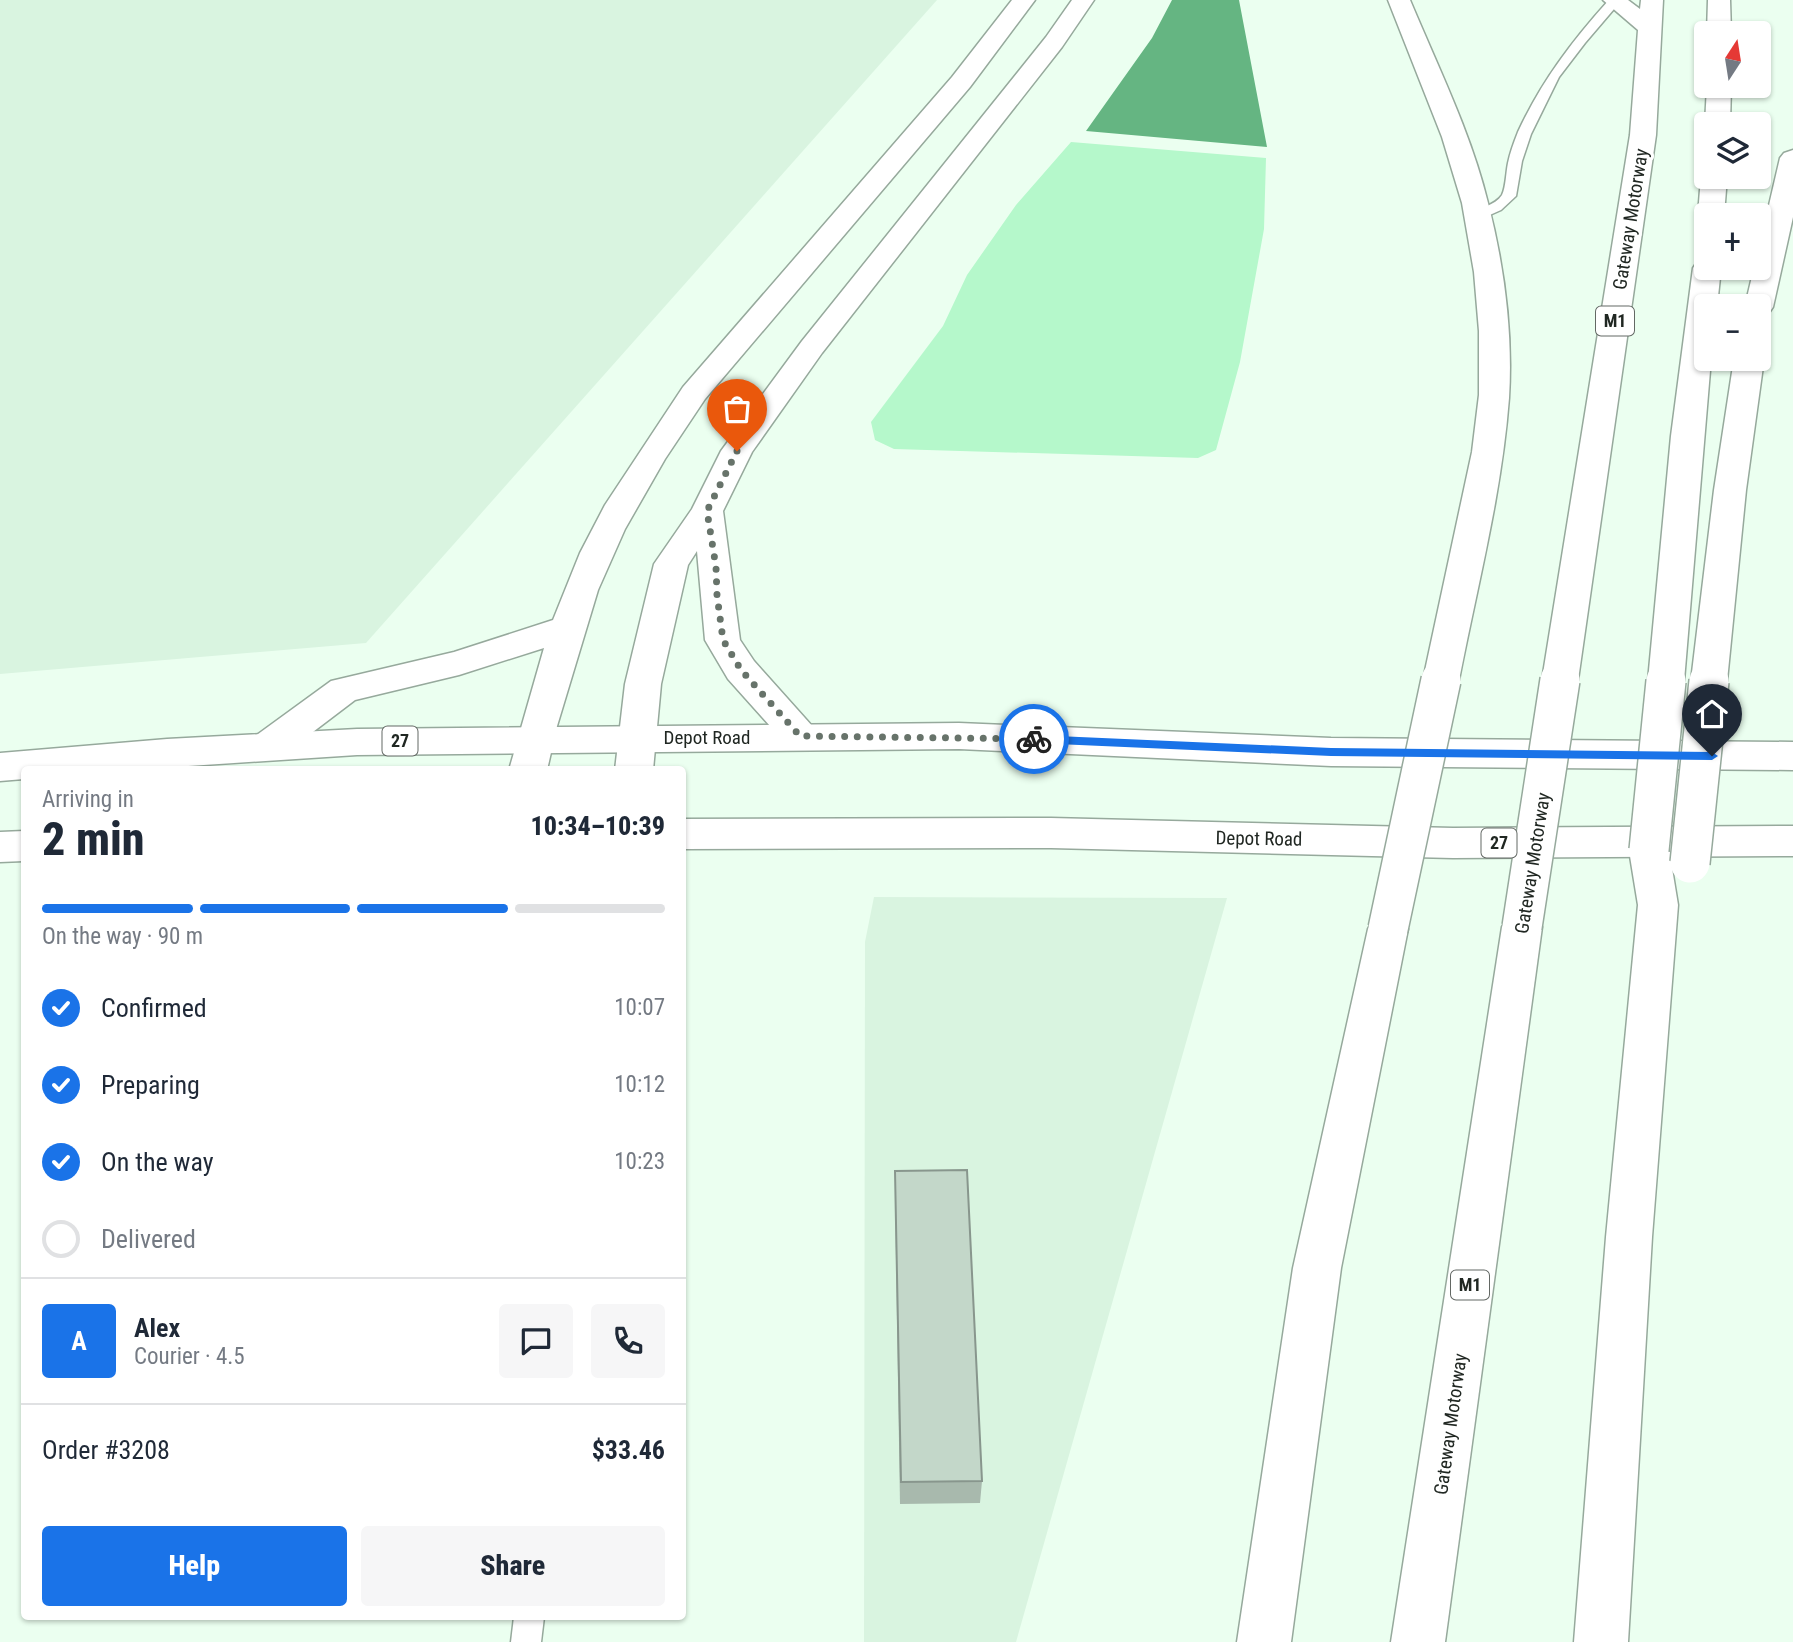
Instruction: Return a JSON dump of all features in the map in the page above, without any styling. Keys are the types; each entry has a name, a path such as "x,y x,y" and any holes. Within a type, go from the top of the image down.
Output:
{"main road":[{"path":"530,756 567,628 587,574 610,527 659,443 694,393 961,82 1024,0"},
{"path":"636,754 648,661 671,564 707,511 737,451 789,378 1046,53 1083,0"},
{"path":"1264,1642 1317,1268 1488,452 1494,395 1494,331 1488,272 1478,215 1455,137 1399,0"},
{"path":"1719,0 1719,21"},
{"path":"1614,1 1651,15"},
{"name":"Gateway Motorway","path":"1418,1642 1522,927 1643,135 1651,15"},
{"path":"1762,294 1793,158"},
{"path":"1601,1642 1628,1250 1657,915 1650,850 1687,436 1706,280"},
{"path":"1657,915 1690,863 1730,490 1747,371"},
{"path":"707,511 723,640 741,670 800,736"},
{"path":"267,747 344,690 458,663 567,628"},
{"name":"Depot Road","path":"0,767 267,747 456,740 530,756 636,754 800,736 958,736 1331,752 1793,757"},
{"name":"Depot Road","path":"686,834 1051,833 1452,843 1793,841"},
{"path":"0,847 21,846"}],"lane":[{"path":"1478,215 1496,207 1509,196 1515,161 1527,127 1553,77 1580,40 1614,1"},
{"path":"526,1642 529,1620"}],"shaded area":[{"path":"0,0 937,0 366,643 0,674"},
{"path":"1172,0 1239,0 1267,147 1086,131 1152,38"},
{"path":"1071,142 1266,158 1264,229 1240,362 1216,450 1198,458 894,449 875,440 871,422 943,326 967,275 1016,205"},
{"path":"874,897 1227,898 1016,1642 864,1642 865,942"}],"building":[{"path":"967,1170 982,1481 901,1482 895,1171"}],"way so far":[{"path":"737,451 707,511 723,640 741,670 800,736 1034,739"}],"route":[{"path":"1034,739 1331,752 1712,756"}]}
